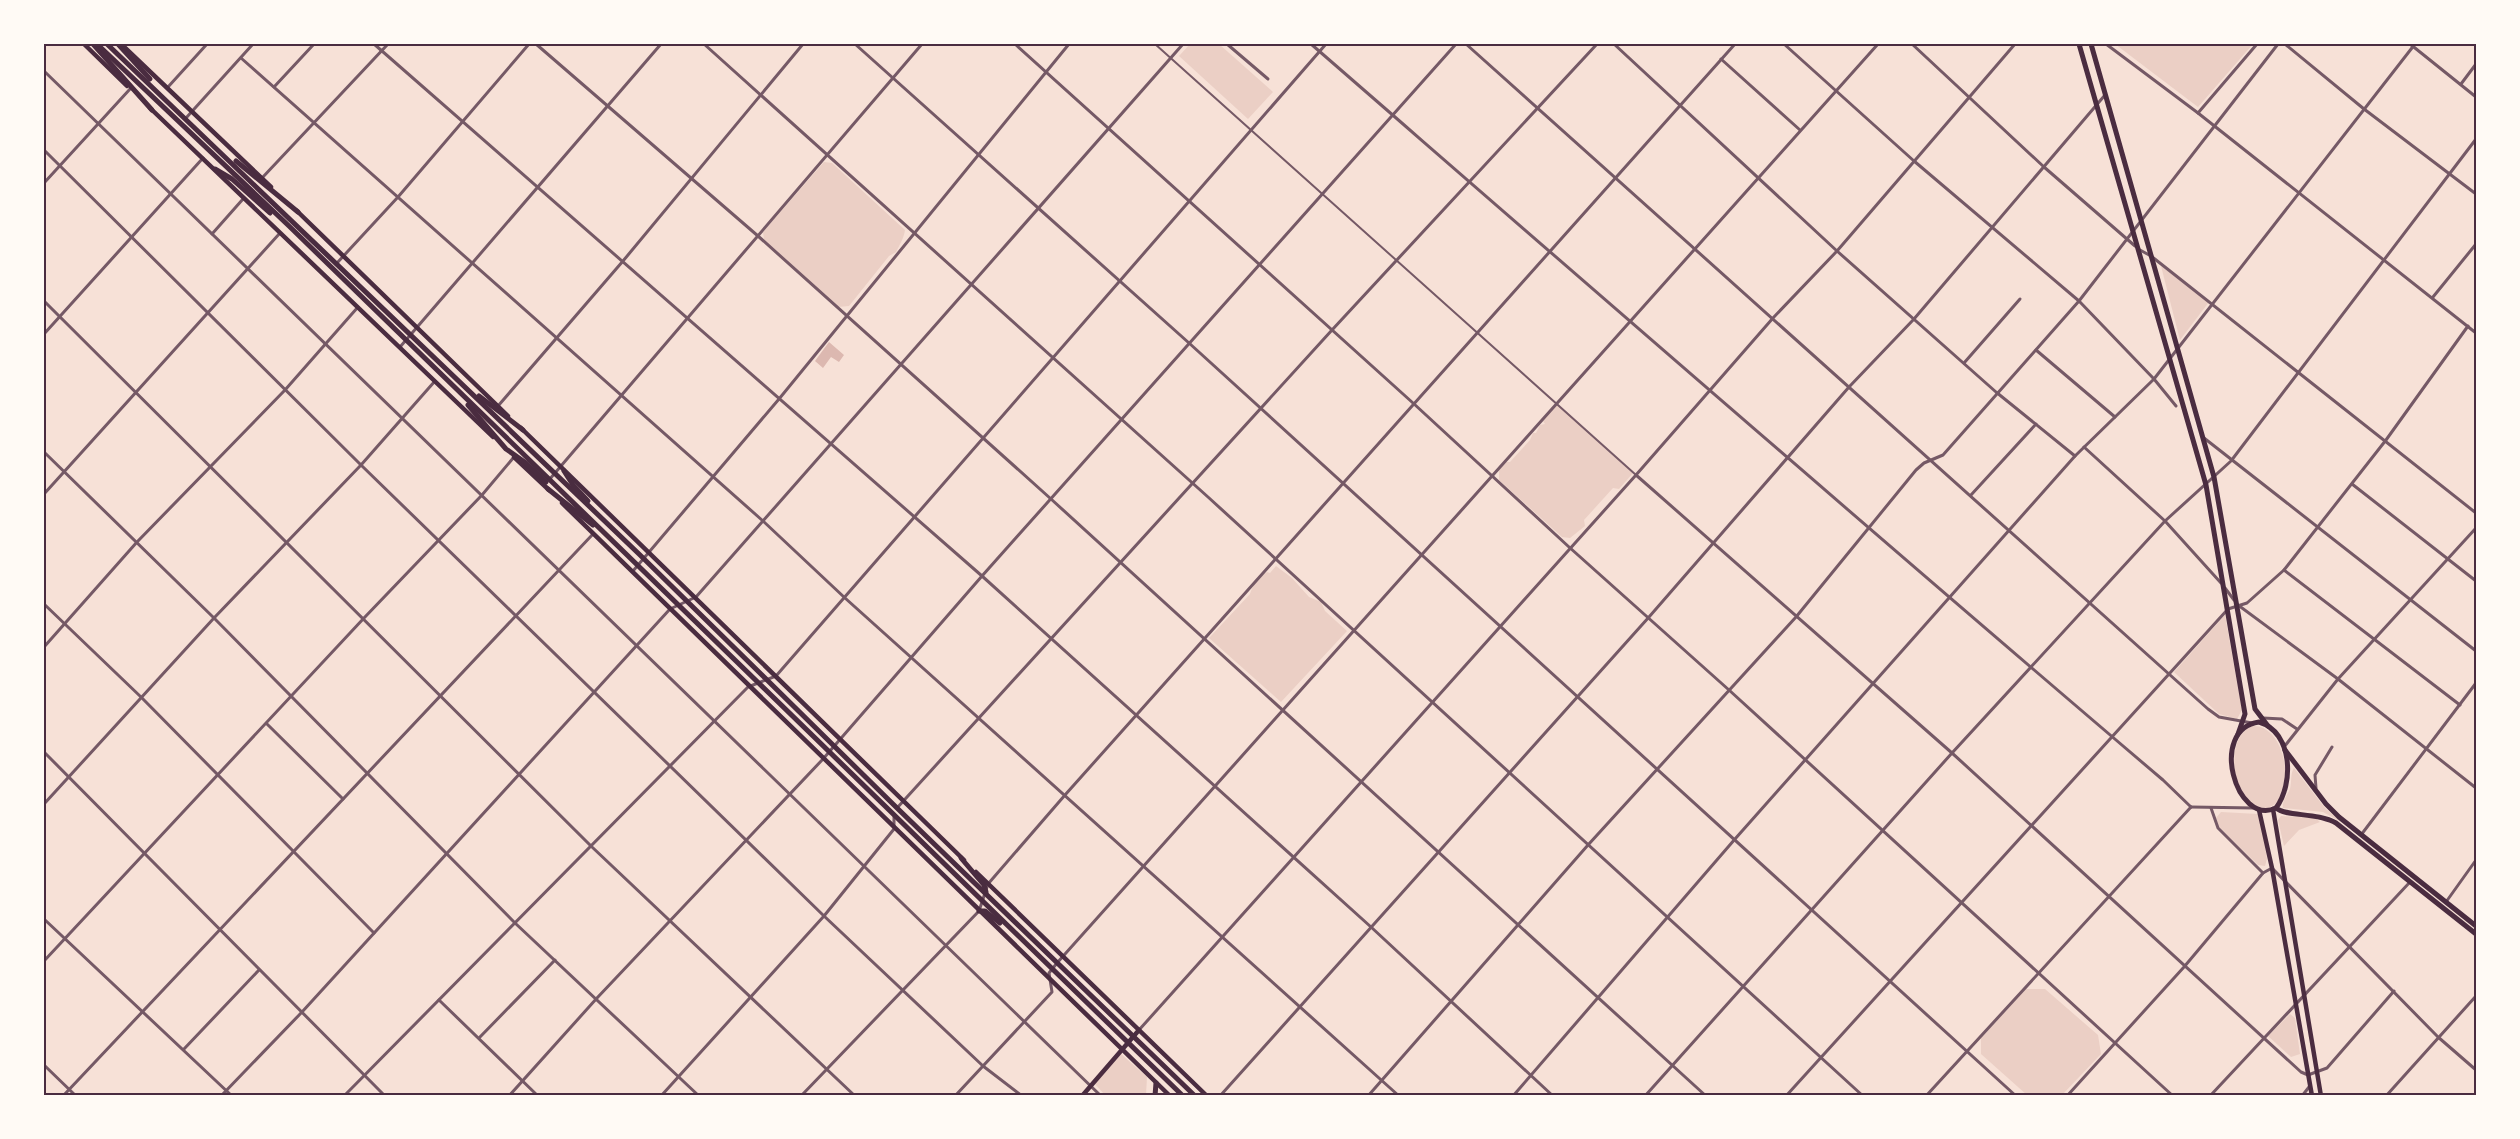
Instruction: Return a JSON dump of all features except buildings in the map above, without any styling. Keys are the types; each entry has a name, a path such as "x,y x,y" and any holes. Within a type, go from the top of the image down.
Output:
{"main road":[{"path":"84,44 435,381 484,422 547,484 615,542"},
{"path":"95,44 152,110"},
{"path":"95,44 289,226 439,372 514,457 615,542 1183,1095"},
{"path":"107,44 444,367 523,430 903,802 1207,1095"},
{"path":"119,44 184,116"},
{"path":"119,44 168,87 418,328 554,474 620,536"},
{"path":"2079,44 2206,485 2243,701 2244,721 2232,752 2232,772 2240,792 2257,809 2272,868 2312,1095"},
{"path":"2091,44 2214,477 2255,709 2317,793 2339,817 2476,926"},
{"path":"218,148 298,212"},
{"path":"215,169 232,179 262,207 289,226"},
{"path":"506,449 526,463 593,534 748,687 1170,1095"},
{"path":"562,470 573,485 643,560 1195,1095"},
{"path":"2238,734 2252,723 2259,722 2268,726"},
{"path":"2284,749 2288,783 2275,809 2284,879 2321,1095"},
{"path":"2257,809 2275,809 2328,818 2476,934"},
{"path":"961,858 984,885 986,894"},
{"path":"979,910 985,911 1025,943"},
{"path":"1082,1095 1139,1030"},
{"path":"1155,1095 1156,1083"}],"street":[{"path":"168,87 207,44"},
{"path":"174,130 181,124 184,116 193,111 252,44"},
{"path":"274,87 314,44"},
{"path":"374,44 982,576 1294,857 1553,1095"},
{"path":"262,178 388,44"},
{"path":"325,276 398,197 529,44"},
{"path":"536,44 758,236 900,366 1051,499 1360,783 1706,1095"},
{"path":"400,347 662,44"},
{"path":"704,44 1193,483 1863,1095"},
{"path":"484,422 623,261 803,44"},
{"path":"855,44 1189,343 2016,1095"},
{"path":"547,484 554,474 562,470 621,396 922,44"},
{"path":"1015,44 2173,1095"},
{"path":"632,572 779,399 1069,44"},
{"path":"1155,44 1636,475 1952,753 2301,1072 2308,1075 2327,1068 2394,991"},
{"path":"221,1095 302,1012 670,609 696,597 1183,44"},
{"path":"1227,44 1268,80"},
{"path":"1311,44 2191,807 2257,809"},
{"path":"344,1095 748,687 776,676 916,518 1326,44"},
{"path":"509,1095 597,998 823,759 982,576 1456,44"},
{"path":"1466,44 2219,717 2252,723"},
{"path":"661,1095 824,916 894,829 894,816 897,808 1396,260 1597,44"},
{"path":"1614,44 1837,251 1996,392 2075,456"},
{"path":"801,1095 979,910 984,903 988,884 1065,795 1476,331 1735,44"},
{"path":"1784,44 1914,161 2079,301 2154,379 2176,406"},
{"path":"955,1095 1052,992 1049,973 1052,968 1878,44"},
{"path":"1912,44 2044,167 2139,250 2151,256 2214,303 2476,513"},
{"path":"1139,1030 1636,475 1773,318 1837,251 2014,44"},
{"path":"2106,44 2198,113 2476,333"},
{"path":"2198,113 2257,44"},
{"path":"1368,1095 1452,1003 1588,845 1796,617 1916,470 1931,459 1943,455 1996,392 2079,301 2278,44"},
{"path":"2285,44 2364,109 2476,194"},
{"path":"1513,1095 2075,456 2154,379 2413,44 2476,97"},
{"path":"241,58 763,521 845,598 1399,1095"},
{"path":"1721,59 1800,131"},
{"path":"2461,84 2476,64"},
{"path":"44,71 1101,1095"},
{"path":"44,183 130,89"},
{"path":"1220,1095 1649,617 1849,387 1914,319 2105,94"},
{"path":"1645,1095 1952,753 2165,521 2231,461 2476,139"},
{"path":"44,150 361,465 824,916 983,1066 1022,1095"},
{"path":"44,334 203,158"},
{"path":"212,234 244,197"},
{"path":"44,494 280,232"},
{"path":"2433,297 2476,244"},
{"path":"1964,363 2020,299"},
{"path":"44,301 592,847 671,919 855,1095"},
{"path":"44,647 137,542 327,345 358,307"},
{"path":"1786,1095 2228,609 2247,603 2284,570 2386,440 2468,326"},
{"path":"2035,350 2115,417"},
{"path":"44,804 214,618 361,465 435,381"},
{"path":"1971,495 2036,424"},
{"path":"2204,438 2476,651"},
{"path":"2084,447 2165,521 2224,586 2238,606 2338,678 2476,788"},
{"path":"44,452 214,618 515,923 699,1095"},
{"path":"44,961 482,495 514,457"},
{"path":"2352,484 2476,581"},
{"path":"2284,749 2338,678 2476,528"},
{"path":"63,1095 593,534"},
{"path":"2284,570 2460,705"},
{"path":"44,604 141,697 374,933"},
{"path":"2361,835 2476,683"},
{"path":"2261,718 2282,719 2297,729"},
{"path":"267,724 343,799"},
{"path":"2317,793 2315,775 2332,747"},
{"path":"44,752 384,1095"},
{"path":"1926,1095 2191,807"},
{"path":"2211,808 2218,828 2263,873"},
{"path":"2449,911 2446,901 2476,860"},
{"path":"2067,1095 2184,967 2263,873 2272,868 2438,1037 2476,1070"},
{"path":"2471,868 2476,872"},
{"path":"2210,1095 2411,881"},
{"path":"44,919 232,1095"},
{"path":"478,1039 555,960"},
{"path":"184,1050 259,970"},
{"path":"2386,1095 2476,996"},
{"path":"439,1000 538,1095"},
{"path":"44,1065 76,1095"},
{"path":"2302,1095 2310,1086"}],"shaded area":[{"path":"1190,44 1219,44 1273,92 1248,119 1179,56"},
{"path":"2115,44 2253,44 2198,107"},
{"path":"824,162 832,163 905,230 896,252 889,256 849,306 838,307 764,240 763,232"},
{"path":"2161,266 2209,302 2180,340"},
{"path":"829,342 844,355 839,362 831,357 823,368 815,361"},
{"path":"1557,404 1633,473 1619,489 1613,488 1584,520 1585,526 1570,538 1562,537 1499,480 1499,469 1506,462 1510,462 1530,440 1533,433 1536,433 1540,425 1545,424 1543,421"},
{"path":"1276,566 1292,578 1309,597 1321,602 1325,611 1347,631 1281,702 1209,638 1250,594 1259,579 1267,572 1270,573"},
{"path":"2225,615 2242,710 2237,719 2219,714 2174,672"},
{"path":"2252,726 2265,729 2275,738 2285,766 2282,794 2275,804 2265,808 2254,806 2246,798 2235,773 2234,758 2237,745 2242,733"},
{"path":"2294,768 2325,808 2341,822 2323,812 2283,808"},
{"path":"2221,812 2258,814 2267,859 2265,866 2258,865 2218,826 2216,818"},
{"path":"2281,816 2315,818 2320,822 2299,830 2284,846 2278,820"},
{"path":"2026,989 2045,989 2098,1035 2101,1054 2062,1095 2027,1095 1981,1054 1981,1038"},
{"path":"2290,1014 2295,1018 2300,1054 2291,1057 2268,1036"},
{"path":"1121,1054 1147,1077 1146,1095 1105,1095 1095,1084"}]}
